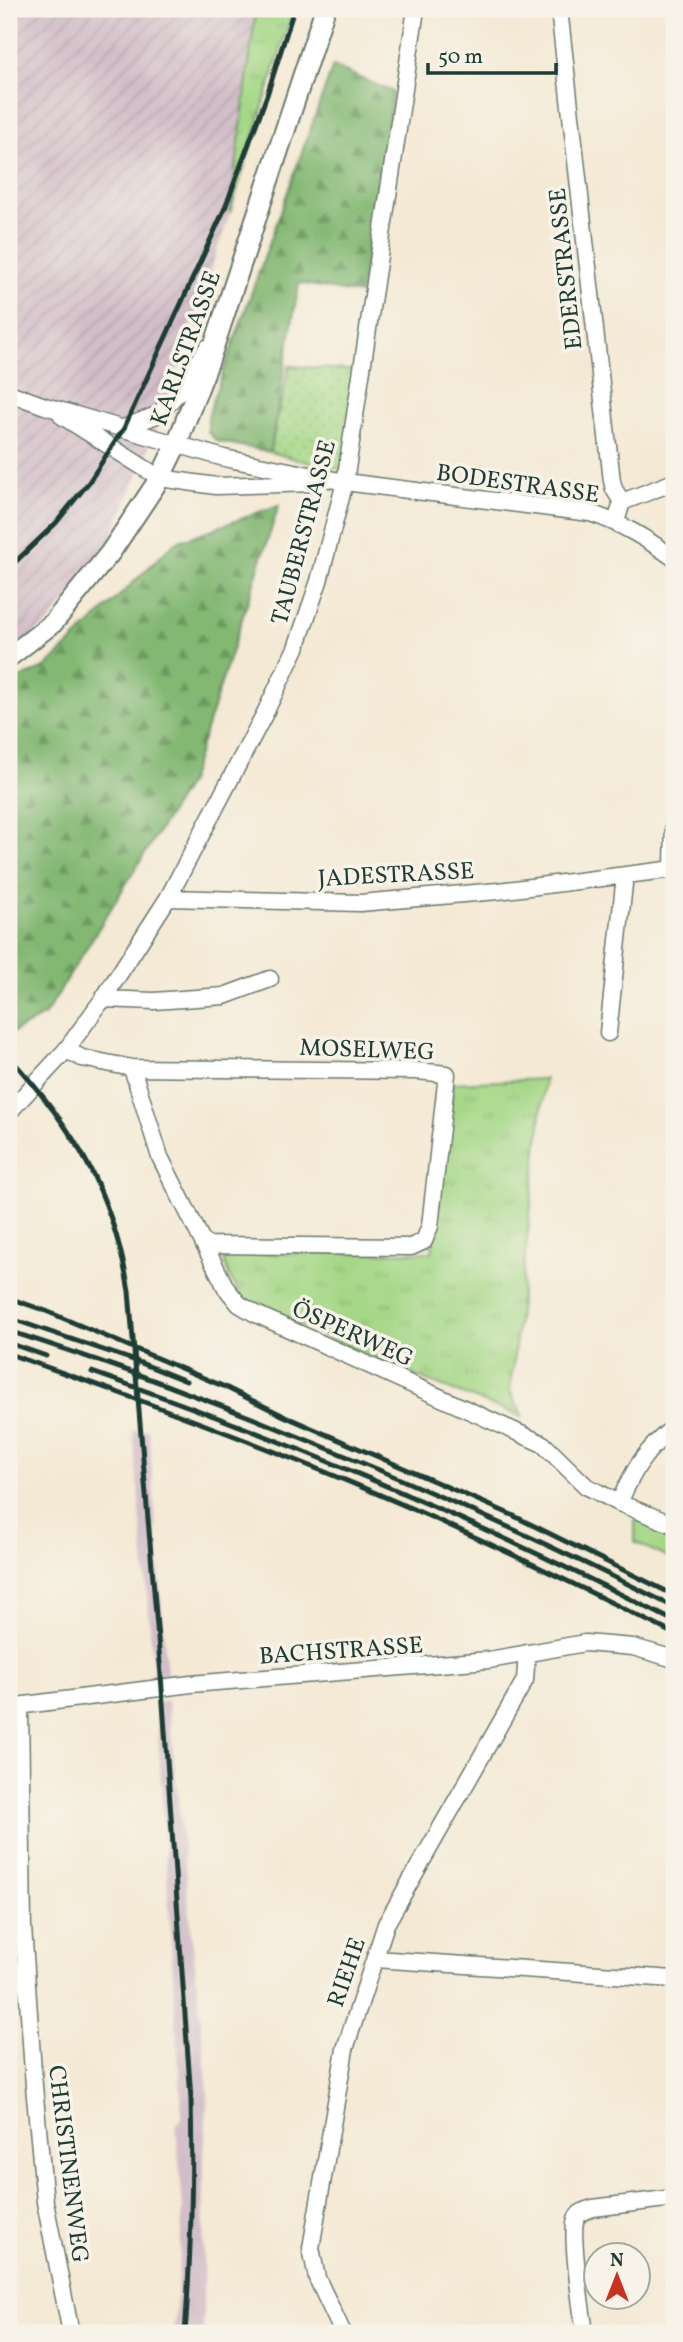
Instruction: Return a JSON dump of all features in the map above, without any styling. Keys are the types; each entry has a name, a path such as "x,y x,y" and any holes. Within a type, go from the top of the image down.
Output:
{"street":[{"name":"KARLSTRASSE","path":"9,657 53,623 110,553 160,478 177,443 221,324 325,9"},
{"name":"TAUBERSTRASSE","path":"9,1112 66,1050 103,999 168,898 296,648 319,581 345,482 416,9"},
{"name":"EDERSTRASSE","path":"559,9 612,481 622,502"},
{"path":"124,428 159,414 186,384 221,324"},
{"path":"9,393 45,406 160,478"},
{"name":"BODESTRASSE","path":"45,406 224,458 345,482 590,513 617,522 647,538 674,558"},
{"name":"BODESTRASSE","path":"160,478 216,486 345,482"},
{"path":"617,522 622,502 674,482"},
{"name":"JADESTRASSE","path":"168,898 360,903 498,891 674,869 674,814"},
{"path":"608,1033 625,875"},
{"path":"103,999 154,1001 224,996 270,979"},
{"name":"MOSELWEG","path":"66,1050 82,1058 132,1068 417,1071 447,1074 430,1226 424,1241 411,1247 204,1245"},
{"name":"ÖSPERWEG","path":"132,1068 160,1157 226,1287 239,1304 543,1444 586,1486 674,1525"},
{"path":"620,1503 634,1468 659,1439 674,1427"},
{"name":"BACHSTRASSE","path":"15,1707 191,1684 489,1660 585,1643 633,1647 674,1659"},
{"name":"RIEHE","path":"343,2333 317,2278 311,2248 345,2049 386,1924 525,1680 527,1653"},
{"name":"CHRISTINENWEG","path":"15,1707 16,1927 46,2202 71,2333"},
{"path":"375,1959 674,1979"},
{"path":"585,2333 574,2234 577,2216 584,2210 593,2208 674,2198"}],"shaded area":[{"path":"9,9 256,9 230,213 151,442 110,541 49,623 9,651"},
{"path":"133,1430 149,1430 167,1675 154,1675"},
{"path":"168,1701 208,2093 204,2155 203,2333 174,2333 183,2208 176,2126 182,2115 156,1703"}],"green space":[{"path":"256,9 293,9 230,213"},
{"path":"333,66 393,92 360,294 299,283 270,452 217,441 208,432 208,418 213,400"},
{"path":"289,366 362,371 347,470 270,452"},
{"path":"279,505 189,782 45,1015 10,1034 9,682 45,668 174,543"},
{"path":"545,1079 510,1391 523,1417 417,1377 248,1302 234,1286 222,1254 432,1252 453,1083"},
{"path":"635,1519 674,1533 674,1561 635,1542"}],"railway":[{"path":"9,568 56,523 89,482 124,428 225,208 267,95 294,9"},
{"path":"9,1057 54,1110 88,1164 112,1223 129,1291 161,1675 191,2099 191,2216 185,2333"},
{"path":"9,1298 225,1387 284,1416 512,1515 674,1595"},
{"path":"9,1318 186,1381"},
{"path":"9,1331 154,1380 365,1464 552,1547 674,1607"},
{"path":"9,1343 46,1356"},
{"path":"9,1354 118,1392 334,1475 528,1562 674,1634"},
{"path":"92,1372 241,1427 388,1486 532,1551 674,1621"}]}
